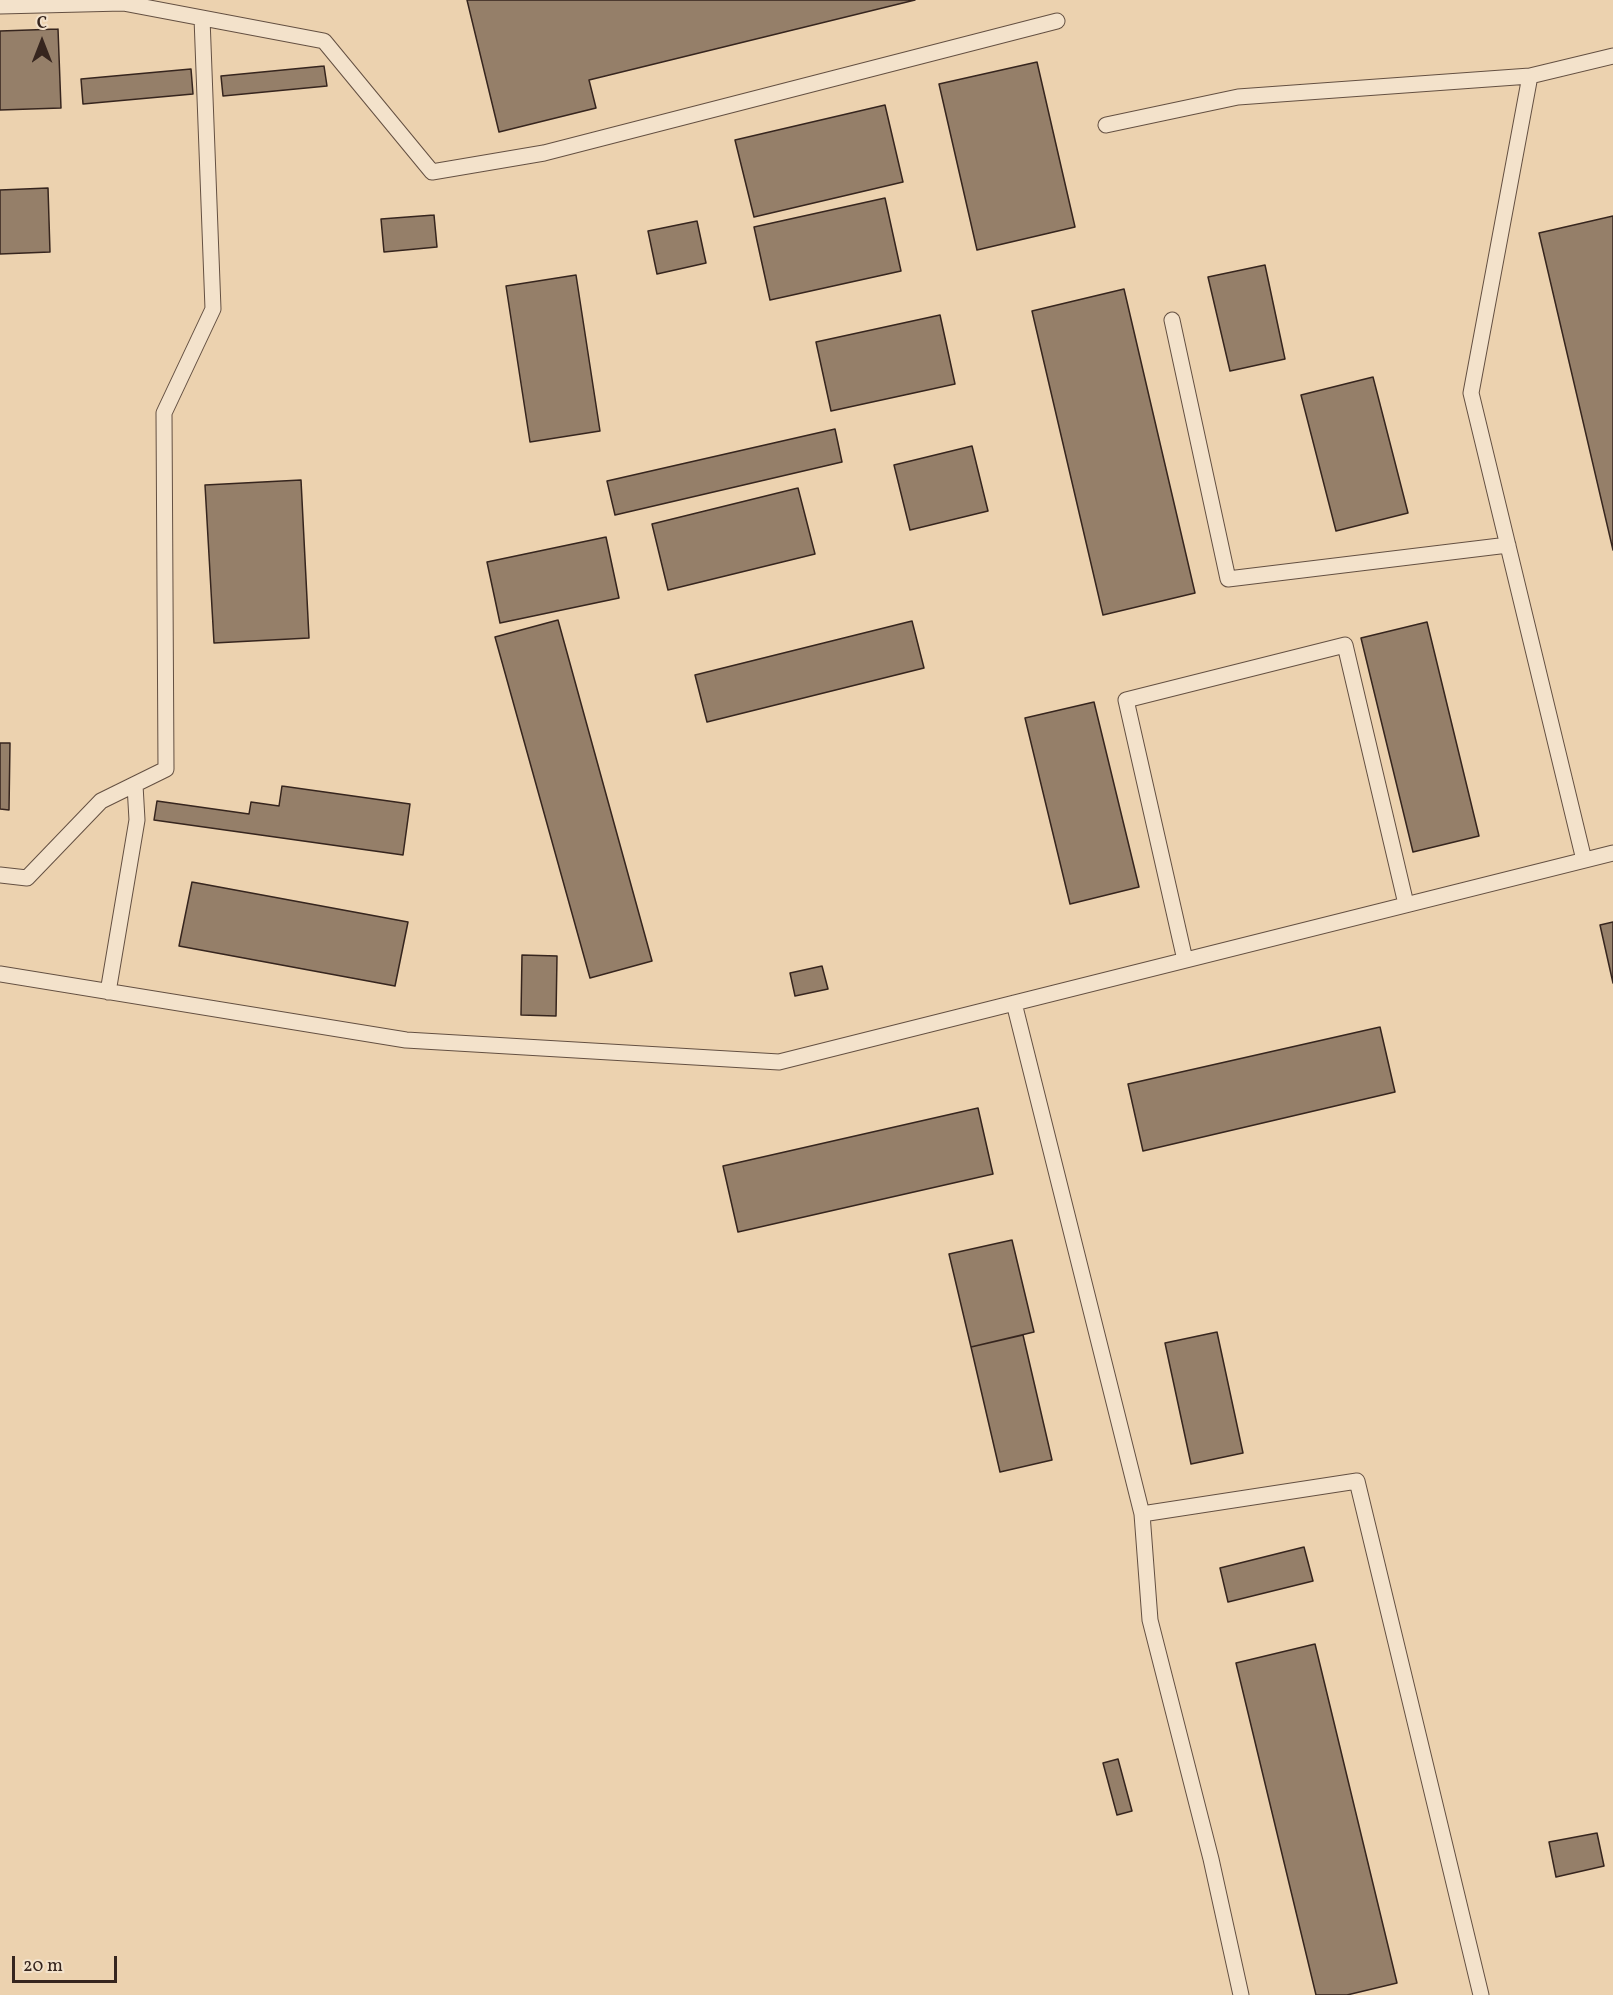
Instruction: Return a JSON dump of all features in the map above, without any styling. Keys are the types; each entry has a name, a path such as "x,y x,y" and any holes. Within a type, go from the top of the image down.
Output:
{"lane":[{"path":"0,6 123,3 324,41 432,172 544,153 1058,21"},
{"path":"0,875 27,878 101,801 166,769 164,413 213,309 202,18"},
{"path":"1106,125 1238,97 1530,76 1613,56"},
{"path":"1530,76 1471,393 1584,860"},
{"path":"1172,320 1228,579 1508,545"},
{"path":"1185,960 1126,700 1137,697 1345,645 1406,904"},
{"path":"108,992 137,820 135,784"},
{"path":"0,974 405,1040 779,1062 1613,853"},
{"path":"1014,1003 1142,1514 1150,1620 1211,1859 1241,1995"},
{"path":"1142,1514 1357,1480 1481,1995"}],"building":[{"path":"467,0 915,0 589,80 596,108 499,132"},
{"path":"58,29 61,108 0,110 0,31"},
{"path":"1037,62 1075,227 977,250 939,84"},
{"path":"324,66 327,86 223,96 221,76"},
{"path":"191,69 193,94 83,104 81,79"},
{"path":"885,105 903,182 754,217 735,140"},
{"path":"48,188 50,252 0,254 0,190"},
{"path":"885,198 901,271 770,300 754,227"},
{"path":"434,215 437,247 384,252 381,219"},
{"path":"1613,216 1613,550 1539,233"},
{"path":"697,221 706,263 657,274 648,231"},
{"path":"1265,265 1285,359 1230,371 1208,277"},
{"path":"576,275 600,431 530,442 506,286"},
{"path":"1124,289 1195,593 1103,615 1032,311"},
{"path":"940,315 955,384 831,411 816,342"},
{"path":"1373,377 1408,513 1336,531 1301,395"},
{"path":"835,429 842,462 615,515 607,481"},
{"path":"972,446 988,511 910,530 894,465"},
{"path":"301,480 309,638 214,643 205,485"},
{"path":"798,488 815,554 668,590 652,524"},
{"path":"606,537 619,598 500,623 487,562"},
{"path":"558,620 652,961 590,978 495,637"},
{"path":"912,621 924,668 707,722 695,675"},
{"path":"1427,622 1479,836 1413,852 1361,638"},
{"path":"1094,702 1139,887 1070,904 1025,718"},
{"path":"0,743 10,743 9,810 0,809"},
{"path":"282,786 410,804 403,855 154,820 157,801 249,814 251,802 279,806"},
{"path":"192,882 408,922 395,986 179,946"},
{"path":"1613,922 1613,983 1600,925"},
{"path":"522,955 557,956 556,1016 521,1015"},
{"path":"822,966 828,989 795,996 790,973"},
{"path":"1380,1027 1395,1092 1143,1151 1128,1084"},
{"path":"978,1108 993,1174 738,1232 723,1166"},
{"path":"1012,1240 1034,1332 971,1347 949,1254"},
{"path":"1217,1332 1243,1453 1191,1464 1165,1343"},
{"path":"1023,1335 1052,1460 1000,1472 971,1347"},
{"path":"1304,1547 1313,1581 1228,1602 1220,1568"},
{"path":"1315,1644 1397,1983 1347,1995 1316,1995 1236,1663"},
{"path":"1118,1759 1132,1811 1117,1815 1103,1763"},
{"path":"1597,1833 1604,1866 1556,1877 1549,1842"}]}
